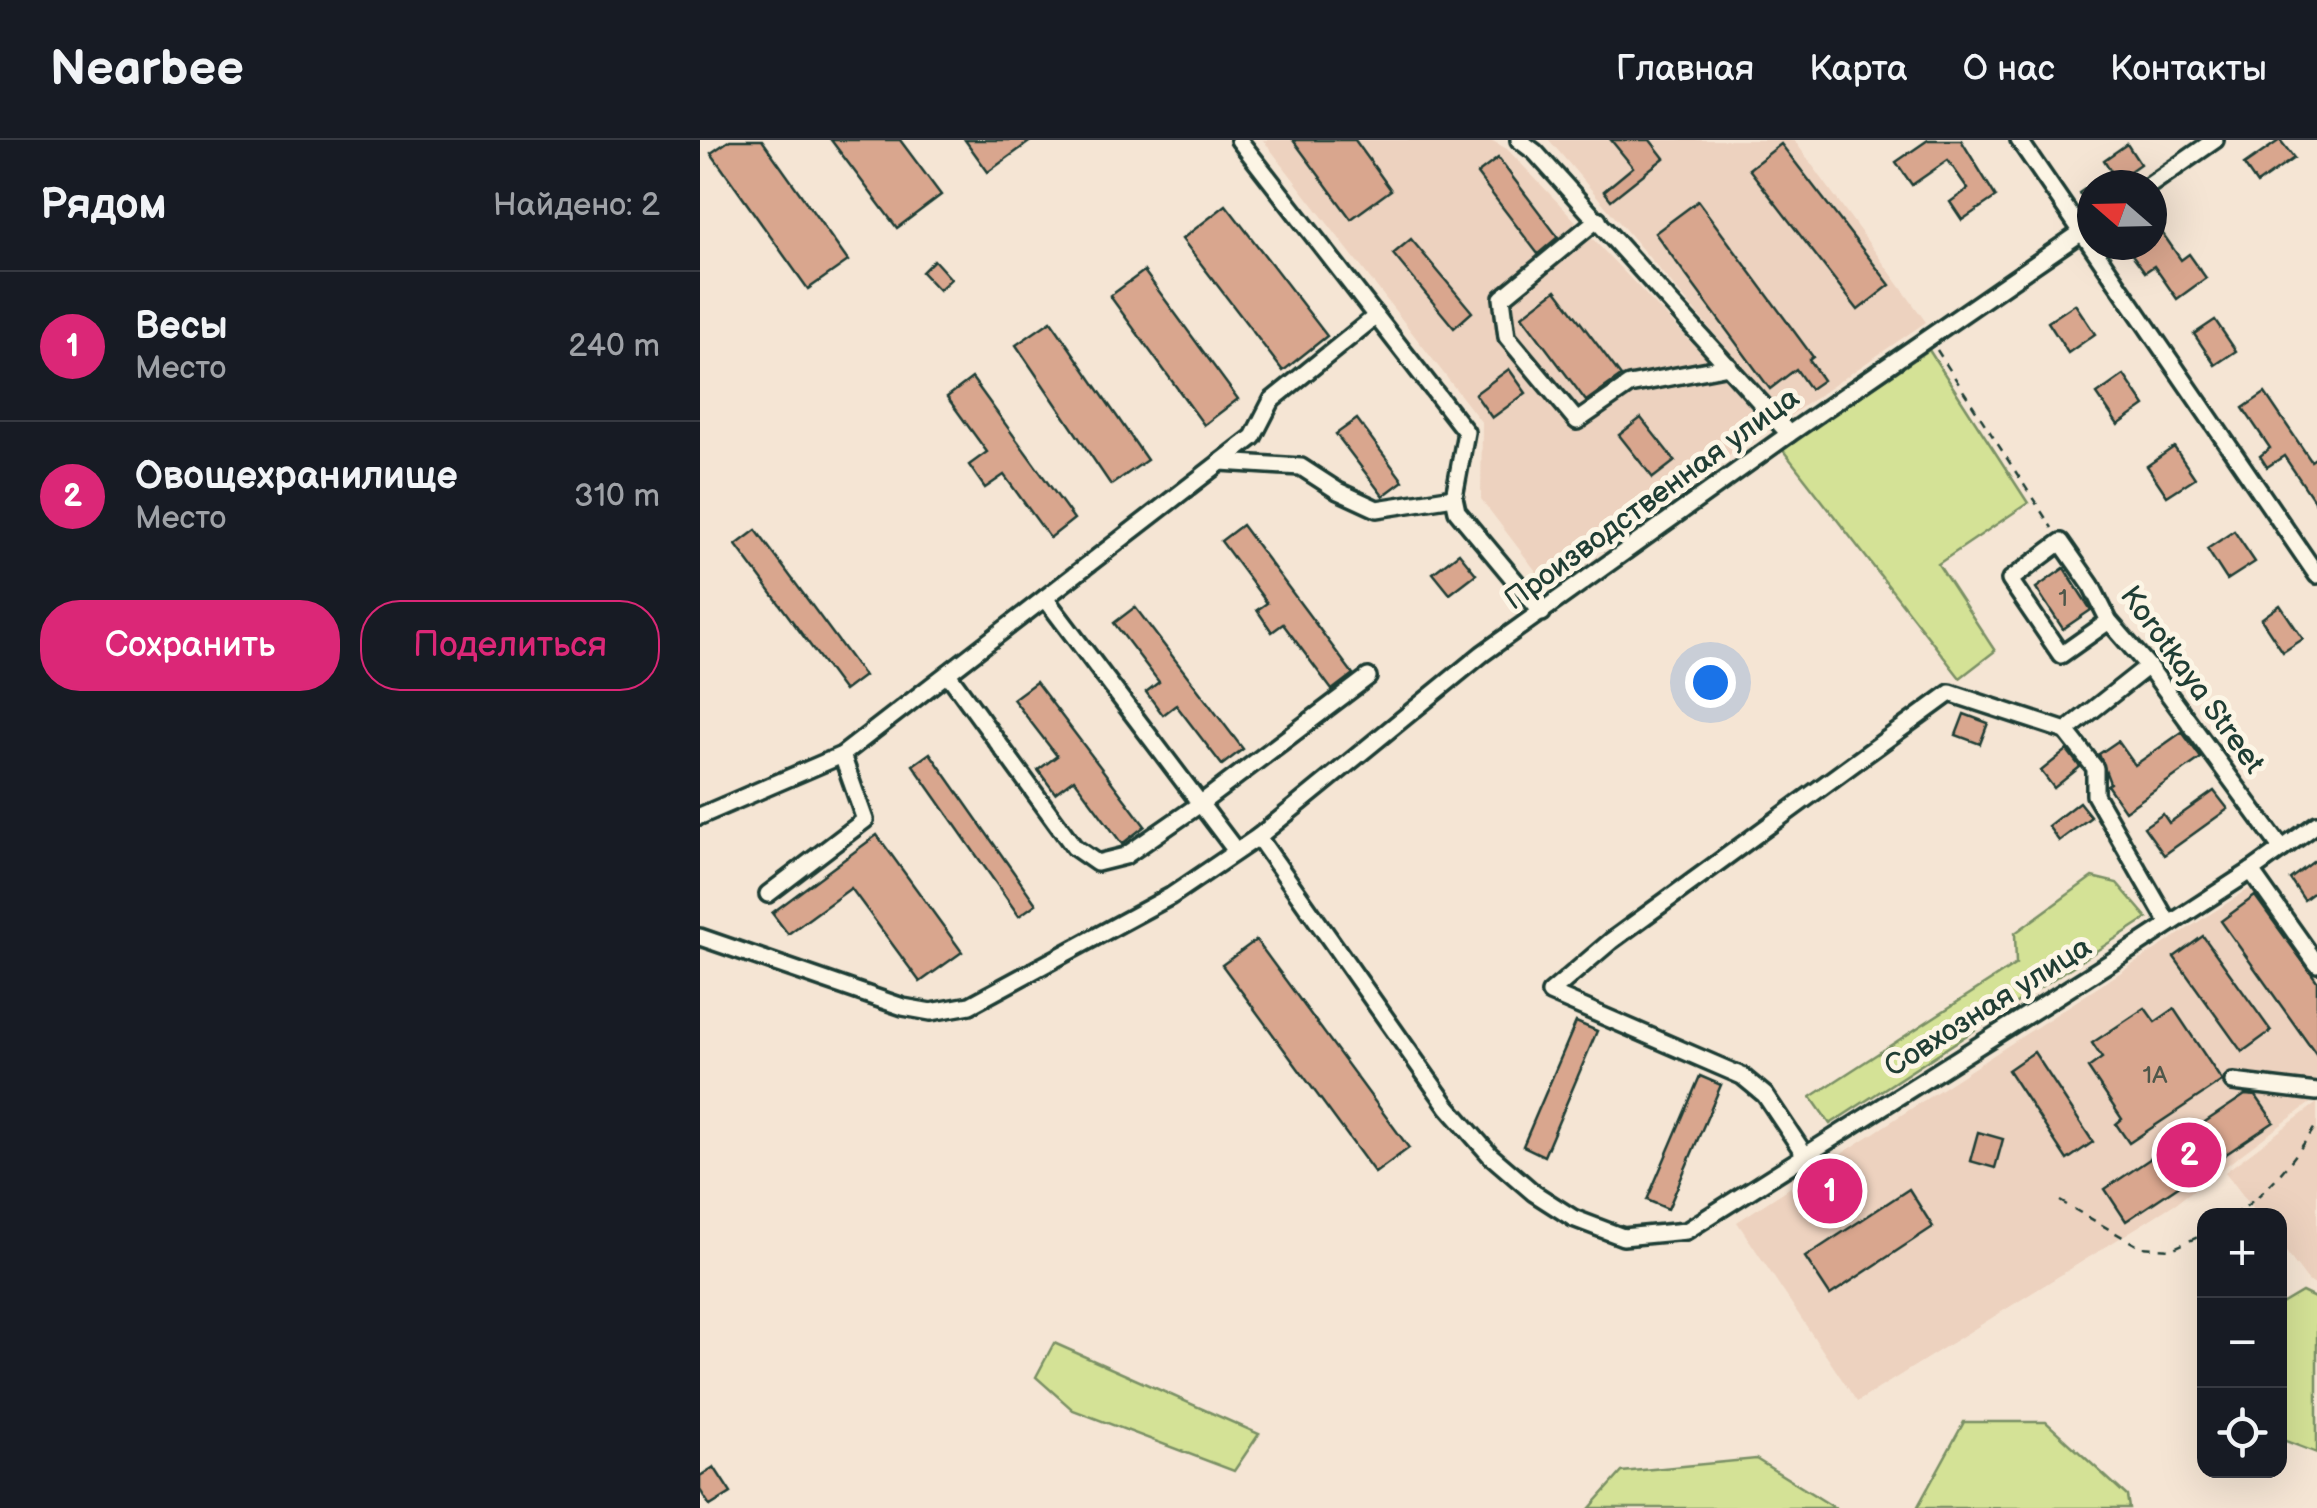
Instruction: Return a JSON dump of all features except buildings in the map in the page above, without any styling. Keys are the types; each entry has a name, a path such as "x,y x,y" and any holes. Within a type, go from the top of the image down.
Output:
{"street":[{"path":"1239,140 1466,432 1454,497 1458,511 1542,613"},
{"path":"1520,140 1598,219 1789,434"},
{"path":"2019,140 2077,215"},
{"path":"2167,173 2215,140"},
{"path":"1598,219 1502,298 1507,338 1577,421 1629,386 1729,366"},
{"name":"Производственная улица","path":"700,937 903,1008 932,1012 970,1005 1171,896 1258,838 1482,654 1928,336 2077,235"},
{"path":"2108,260 2317,576"},
{"path":"700,816 842,756 1253,437 1272,400 1376,316"},
{"path":"1221,462 1301,466 1377,510 1454,497"},
{"path":"2061,542 2010,580 2061,656 2109,620"},
{"name":"Korotkaya Street","path":"2061,542 2091,584 2109,620 2148,666 2282,849"},
{"path":"1044,598 1236,852"},
{"path":"2066,731 2148,666"},
{"path":"948,674 1074,847 1097,864 1125,856 1368,677"},
{"path":"1805,1156 1765,1096 1742,1076 1550,993 1611,941 1950,694 2066,731 2095,768 2096,794 2169,924"},
{"path":"768,894 865,820 842,756"},
{"name":"Совхозная улица","path":"1258,838 1448,1108 1490,1155 1534,1193 1572,1218 1623,1237 1686,1230 2251,872 2317,824"},
{"path":"2251,872 2317,964"},
{"path":"2233,1082 2317,1092"}],"path":[{"path":"1928,336 2061,542"},
{"path":"2245,1208 2287,1168 2317,1124"},
{"path":"2060,1201 2140,1247 2172,1249 2197,1237"}],"shaded area":[{"path":"1263,140 1491,140 1507,149 1770,425 1548,587 1481,499 1482,423"},
{"path":"1549,140 1794,140 1926,322 1786,418"},
{"path":"2255,885 2317,973 2317,1098 2176,1203 1857,1402 1737,1222"},
{"path":"2317,1103 2317,1286 2308,1281 2287,1253 2287,1208 2253,1208 2225,1172"}],"green space":[{"path":"1929,350 2028,503 1938,564 1995,651 1960,678 1782,449"},
{"path":"2092,877 2117,883 2147,918 1830,1124 1811,1097 2016,964 2015,933"},
{"path":"2302,1292 2317,1299 2317,1453 2287,1442 2287,1301"},
{"path":"1054,1343 1259,1434 1234,1471 1073,1410 1036,1377"},
{"path":"1964,1422 2046,1422 2127,1496 2129,1508 1917,1508"},
{"path":"1756,1459 1835,1508 1590,1508 1622,1472"}],"place":[{"name":"Овощехранилище","path":"2189,1155"},
{"name":"Весы","path":"1830,1191"}]}
